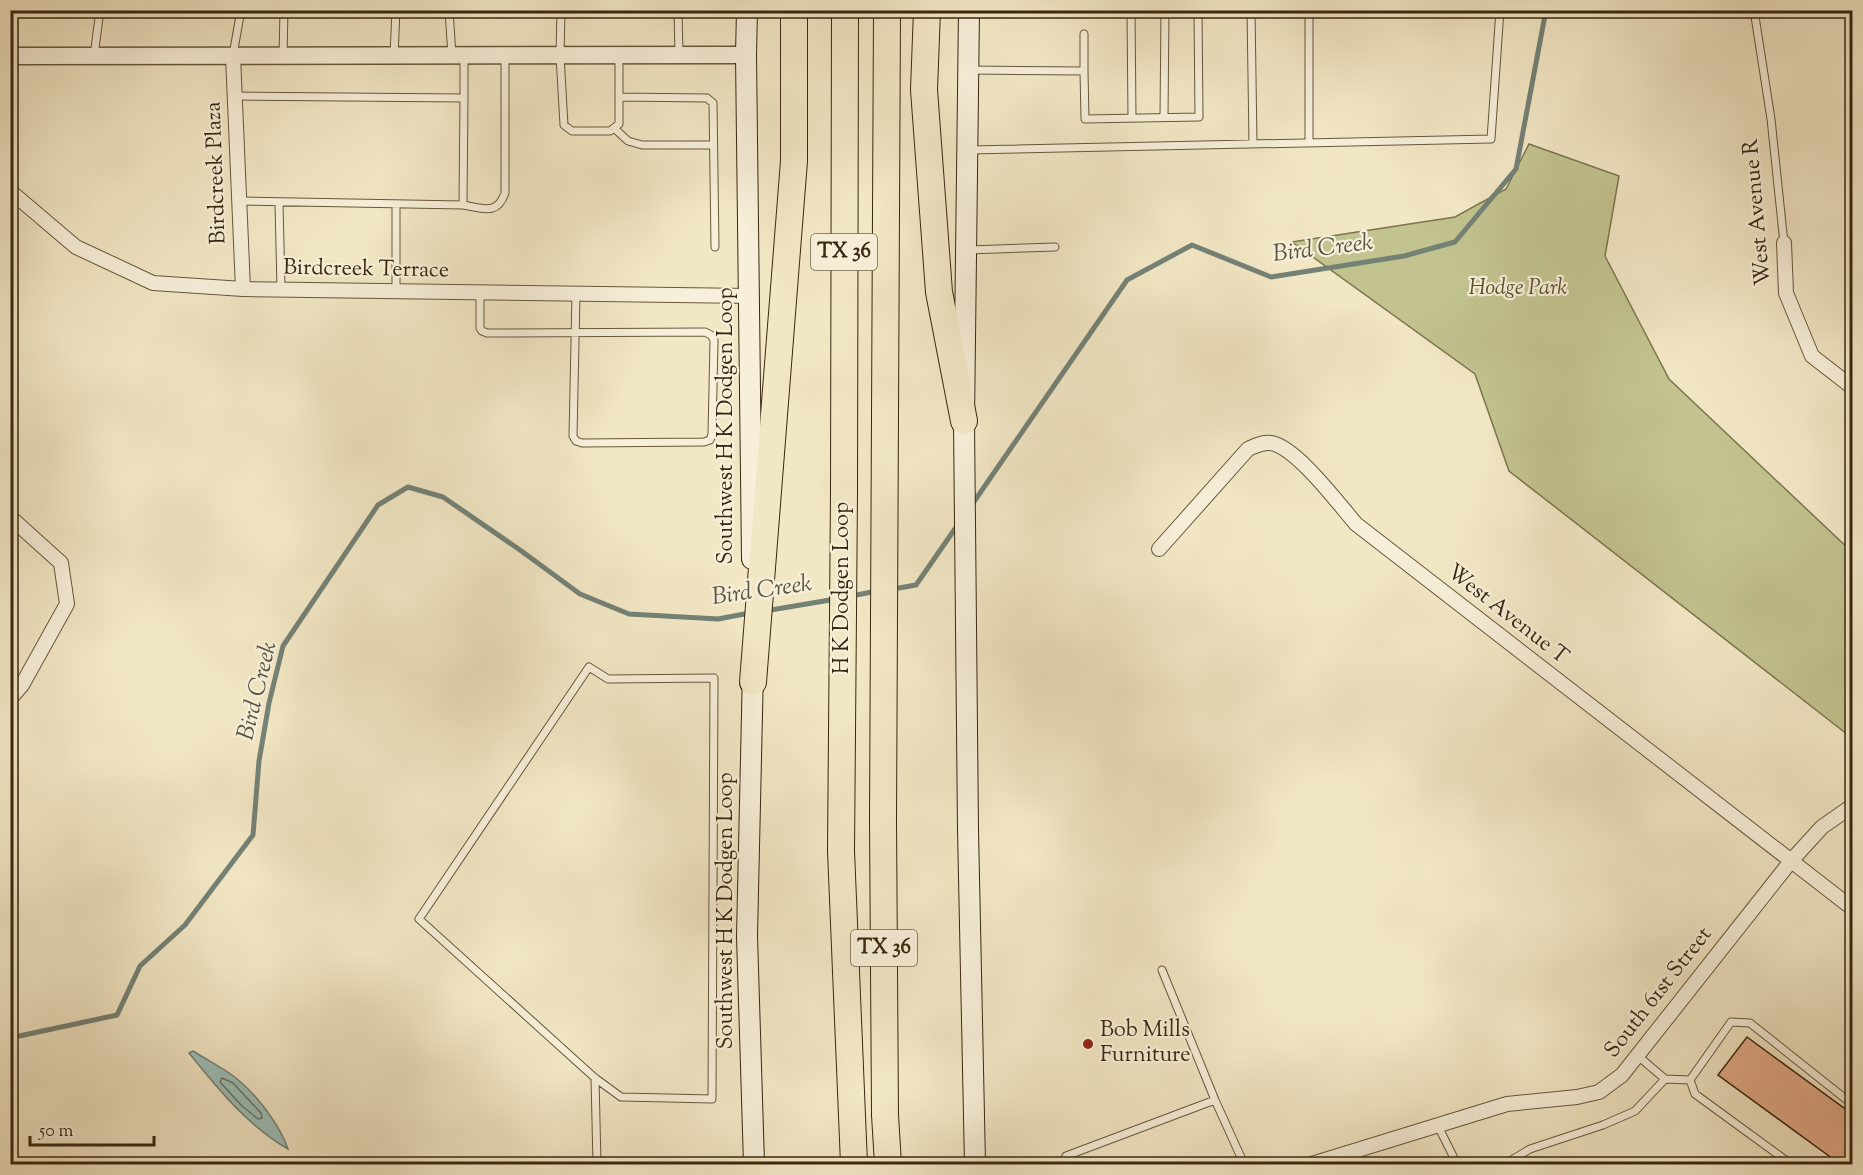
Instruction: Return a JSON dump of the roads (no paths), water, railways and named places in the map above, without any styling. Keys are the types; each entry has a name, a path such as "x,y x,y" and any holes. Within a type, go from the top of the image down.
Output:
{"highway":[{"path":"753,682 759,503 794,160 794,10"},
{"name":"H K Dodgen Loop","path":"845,10 841,851 854,1164"},
{"name":"H K Dodgen Loop","path":"887,10 883,731 885,1091 888,1164"},
{"path":"927,10 924,90 939,292 964,421"}],"main road":[{"name":"Southwest H K Dodgen Loop","path":"747,10 750,296 759,503"},
{"path":"969,10 964,421 975,1164"},
{"name":"Southwest H K Dodgen Loop","path":"753,682 747,936 754,1164"}],"street":[{"path":"10,56 746,55"},
{"name":"Birdcreek Plaza","path":"233,56 243,289"},
{"name":"Birdcreek Terrace","path":"10,191 76,247 153,283 243,289 750,296"},
{"name":"West Avenue R","path":"1784,243 1786,293 1812,356 1852,387"},
{"name":"West Avenue T","path":"1159,549 1248,449 1260,444 1278,445 1291,452 1356,524 1852,908"},
{"path":"10,517 61,563 67,604 22,685 10,699"},
{"name":"South 61st Street","path":"1312,1164 1507,1104 1577,1097 1599,1092 1622,1076 1791,861 1822,827 1852,806"}],"lane":[{"path":"94,56 100,10"},
{"path":"233,56 241,10"},
{"path":"283,56 284,10"},
{"path":"561,10 560,56 564,124 572,131 610,131 619,124 619,56"},
{"path":"678,10 679,56"},
{"path":"1131,10 1132,118"},
{"path":"1164,117 1165,10"},
{"path":"1084,34 1085,119 1199,117 1198,10"},
{"path":"1251,10 1252,144"},
{"path":"1309,10 1309,143"},
{"path":"968,150 1491,139 1500,10"},
{"name":"West Avenue R","path":"1754,10 1771,119 1784,243"},
{"path":"394,56 396,11 449,11 464,98 464,205"},
{"path":"239,201 464,205 489,209 496,207 502,201 505,193 505,56"},
{"path":"969,70 1084,71"},
{"path":"235,96 464,98"},
{"path":"619,97 707,98 713,103 715,247"},
{"path":"614,128 628,141 642,145 714,145"},
{"path":"279,203 281,289"},
{"path":"396,204 396,291"},
{"path":"967,250 1055,247"},
{"path":"480,292 480,328 487,333 575,333 705,332 711,335 714,340 711,440 704,442 582,443 576,441 573,436 575,333 576,293"},
{"path":"595,1078 621,1097 712,1099 714,678 608,679 589,667 419,919 595,1078 597,1164"},
{"path":"1162,970 1215,1101 1244,1164"},
{"path":"1690,1080 1731,1022 1750,1023 1852,1104"},
{"path":"1638,1056 1665,1079 1690,1080"},
{"path":"1505,1164 1530,1149 1603,1125 1635,1111 1665,1079"},
{"path":"1690,1080 1695,1094 1791,1164"},
{"path":"1062,1164 1066,1156 1215,1101"},
{"path":"1438,1126 1457,1164"}],"water":[{"path":"193,1051 231,1074 251,1092 273,1120 288,1149 273,1140 234,1106 189,1053"}],"waterway":[{"name":"Bird Creek","path":"971,506 1127,280 1192,245 1271,277 1404,256 1455,242 1516,169 1546,10"},
{"name":"Bird Creek","path":"10,1038 117,1015 140,966 185,925 253,835 259,761 269,703 283,646 378,505 408,487 443,497 580,594 629,614 718,619 750,613"},
{"name":"Bird Creek","path":"893,589 916,585 959,523"},
{"name":"Bird Creek","path":"851,596 877,591"},
{"name":"Bird Creek","path":"765,611 836,599"}],"place":[{"name":"Bob Mills Furniture","path":"1088,1044"}],"park label":[{"name":"Hodge Park","path":"1518,289"}]}
